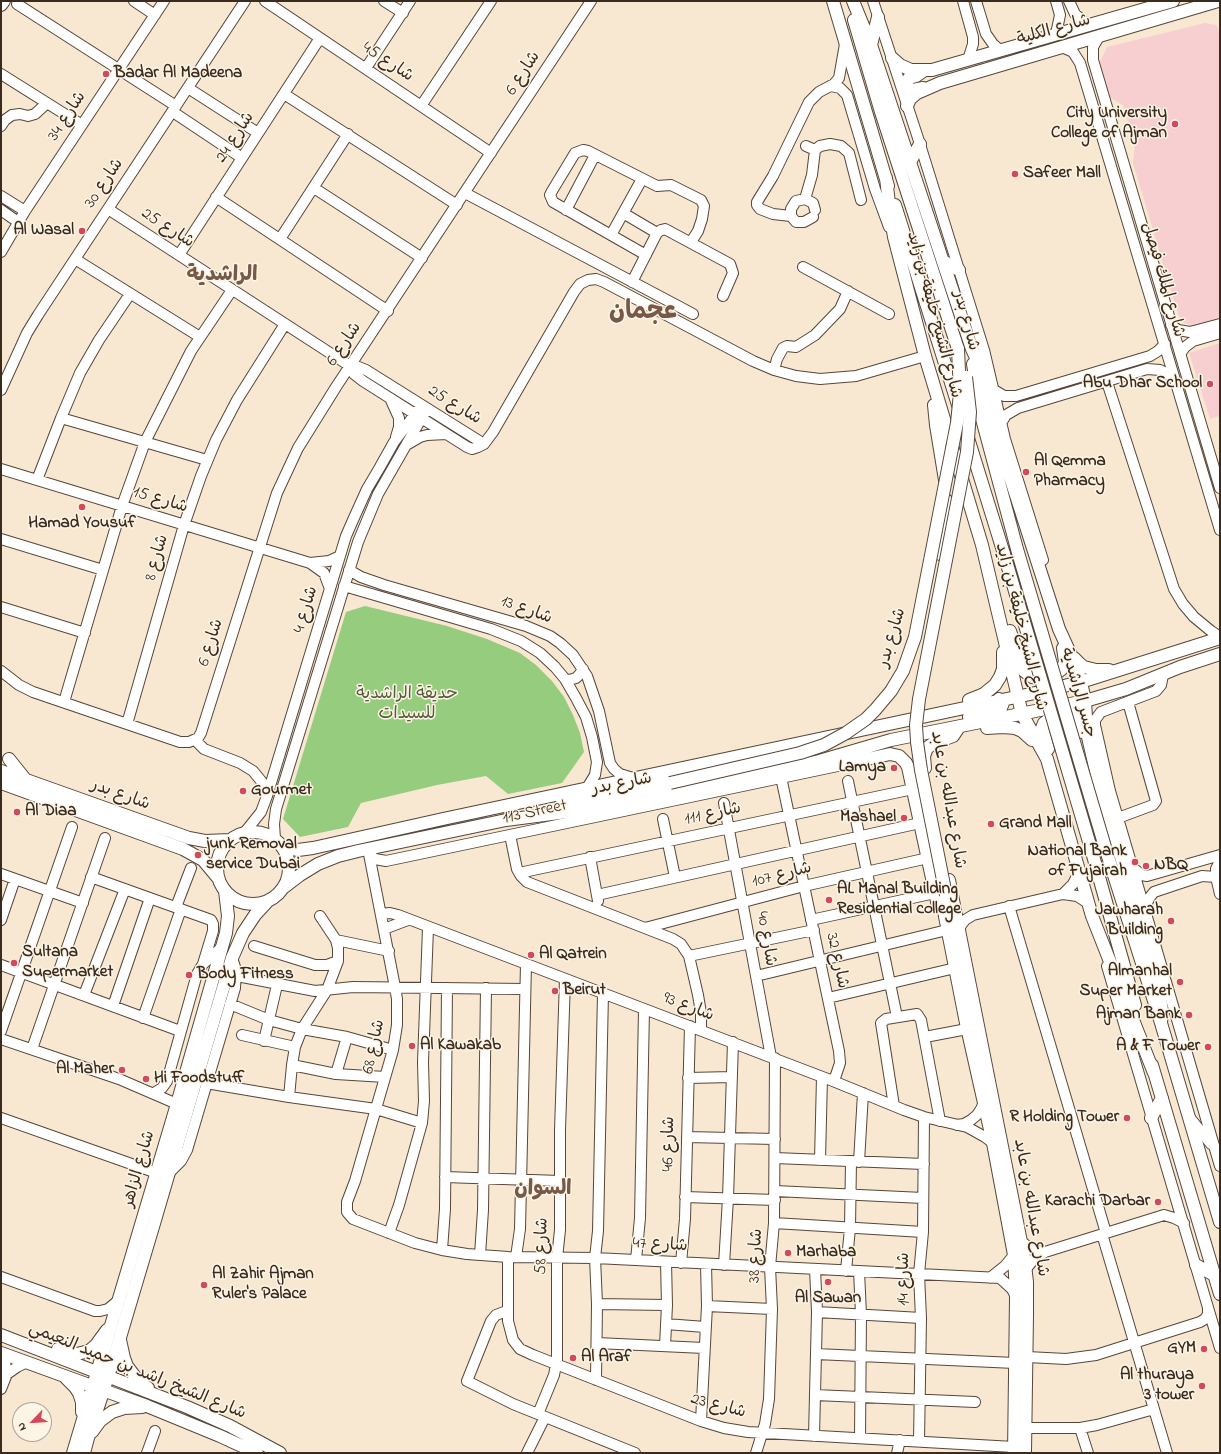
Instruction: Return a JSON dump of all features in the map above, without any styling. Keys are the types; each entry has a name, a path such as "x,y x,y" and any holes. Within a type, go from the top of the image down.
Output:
{"main road":[{"path":"1,6 4,1"},
{"name":"شارع الشيخ خليفة بن زايد","path":"833,1 886,178 1004,554"},
{"name":"شارع الشيخ خليفة بن زايد","path":"852,1 871,45 972,349 982,374 998,441 1059,629 1081,682 1085,701 1087,733 1095,771 1113,817 1118,847 1156,974 1162,1010 1161,1023"},
{"name":"شارع بدر","path":"283,888 318,864 338,856 368,851 516,818 556,806 670,783 800,753 824,745 846,733 875,710 891,691 903,671 915,637 957,423 960,393 958,349 870,78 854,20 852,1"},
{"name":"شارع الكلية","path":"892,58 905,68 917,71 932,70 1173,1"},
{"name":"شارع الكلية","path":"907,106 913,96 927,88 948,80 1100,35 1217,3"},
{"path":"871,45 878,17"},
{"path":"923,71 916,76 909,78 907,81 907,86 911,90 927,88"},
{"path":"910,162 920,144"},
{"name":"شارع الشيخ خليفة بن زايد","path":"886,178 891,218 925,356 982,545 1022,714 1047,761 1088,903 1099,935 1154,1073"},
{"path":"943,261 959,270"},
{"name":"شارع عبدالله بن عابد","path":"958,349 965,370 968,391 970,422 968,442 916,724 921,770 941,895 943,932 951,970 970,1024"},
{"name":"شارع الشيخ خليفة بن زايد","path":"972,349 982,419 1017,549"},
{"name":"شارع عبدالله بن عابد","path":"934,388 935,416 946,491 944,521 940,554 913,699 911,723 914,758 941,895 1022,1242 1026,1269 1027,1357 1025,1453"},
{"name":"جسر الراشدية","path":"1017,549 1105,848"},
{"name":"جسر الراشدية","path":"1004,554 1092,852"},
{"path":"996,603 1005,617 1024,671 1032,677 1043,678 1049,676 1058,672 1064,666 1065,657 1059,635 1059,629"},
{"path":"942,712 984,694 995,685 1003,669 1002,627"},
{"name":"شارع بدر","path":"279,843 298,850 313,848 1081,682 1217,635"},
{"path":"1069,652 1084,667 1096,670 1118,670"},
{"name":"شارع بدر","path":"516,818 582,810 648,798 831,758 891,740 1085,701 1126,689 1180,667 1220,654"},
{"path":"1095,771 1089,724 1091,714 1100,704 1126,689"},
{"path":"931,732 948,723 1001,708 1003,703 999,699"},
{"path":"1041,776 1047,761 1048,751 1042,725 1046,721 1072,714 1078,718 1080,722 1088,758 1093,771 1095,771"},
{"path":"963,726 979,728 1004,726 1015,728 1028,736 1047,761"},
{"name":"شارع عبدالله بن عابد","path":"963,726 953,736 934,743 927,748 924,760 959,928 970,1024 1014,1255 1016,1297 1014,1450"},
{"path":"858,761 872,755 891,740"},
{"path":"908,767 908,756 911,751 914,750 920,752 924,760"},
{"name":"شارع عبدالله بن عابد","path":"831,758 858,761 890,754 903,759 908,767 928,858 941,895"},
{"path":"9,759 25,780"},
{"name":"شارع بدر","path":"1,771 188,838 205,841 230,840"},
{"name":"شارع بدر","path":"1,783 183,848 203,860 218,878"},
{"path":"1110,791 1113,817"},
{"path":"245,832 254,832 263,833 279,843 288,857 289,869 288,880 276,896 267,902 259,904 243,904 236,901 225,891 218,878 216,869 220,852 230,840 245,832"},
{"path":"1118,847 1131,862"},
{"name":"شارع الشيخ خليفة بن زايد","path":"1105,848 1161,1023 1220,1222"},
{"name":"شارع الشيخ خليفة بن زايد","path":"1092,852 1154,1073 1220,1294"},
{"name":"شارع الزاهر","path":"84,1453 113,1320 222,947 227,924 225,891"},
{"name":"شارع الزاهر","path":"102,1373 120,1339 232,958 243,933 255,915 267,902"},
{"path":"194,1046 199,1046 201,1050 201,1064"},
{"path":"1151,1118 1162,1098"},
{"path":"148,1204 148,1216 155,1220"},
{"path":"1196,1265 1214,1274"},
{"path":"4,1336 28,1339 77,1354 93,1348 113,1320"},
{"name":"شارع الشيخ راشد بن حميد النعيمي","path":"4,1336 187,1407 230,1426 280,1453"},
{"path":"120,1339 124,1358 131,1372 156,1395"},
{"name":"شارع الشيخ راشد بن حميد النعيمي","path":"1,1354 147,1406 257,1453"},
{"path":"62,1375 75,1387 81,1398 82,1422"},
{"name":"شارع الزاهر","path":"73,1453 82,1422 98,1388"},
{"path":"88,1438 100,1421 112,1412 124,1408 147,1406"}],"street":[{"path":"134,1 155,15"},
{"name":"شارع 34","path":"1,252 25,211 164,1"},
{"name":"شارع 30","path":"1,387 5,373 32,324 245,1"},
{"name":"شارع 45","path":"265,1 491,153"},
{"path":"384,1 403,13"},
{"path":"366,68 410,1"},
{"path":"421,106 491,1"},
{"name":"شارع 6","path":"195,740 201,733 277,493 306,433 591,1"},
{"path":"873,1 920,144 959,270 987,362 1001,423 1069,641 1077,656 1096,670"},
{"path":"963,1 973,37 973,44 968,60"},
{"path":"976,1 986,34 992,44 1000,50"},
{"path":"1056,1 1060,15 1056,34"},
{"path":"1069,1 1075,14 1088,25"},
{"path":"17,4 119,70 242,158"},
{"name":"شارع الملك فيصل","path":"1100,35 1093,47 1092,56 1220,488"},
{"name":"شارع 24","path":"179,255 320,38"},
{"path":"791,216 773,214 760,209 757,202 777,167 810,102 819,92 837,81 841,74 846,43"},
{"name":"شارع الملك فيصل","path":"1062,47 1073,52 1079,60 1120,192 1220,530"},
{"path":"1,74 82,125"},
{"path":"831,86 840,88 847,95 878,196 898,249"},
{"path":"188,88 258,133"},
{"path":"284,94 457,205"},
{"path":"1091,98 1096,94 1103,95"},
{"path":"1,126 5,120 12,116 20,114 28,116 35,114 47,103"},
{"path":"280,240 348,134"},
{"path":"805,199 812,175 810,148 830,144 841,146 847,150 850,156 861,200"},
{"path":"646,255 552,202 550,195 575,153 585,150 642,179 659,186 668,184 672,185 701,200 704,206 702,219 698,231 691,242"},
{"path":"566,210 595,155"},
{"path":"610,235 642,179"},
{"path":"314,188 422,258"},
{"path":"465,193 693,314"},
{"path":"1,196 25,211"},
{"path":"216,197 388,310"},
{"path":"805,199 813,203 814,213 807,222 799,223 791,216 791,209 799,200 805,199"},
{"name":"شارع 25","path":"108,209 350,366 360,367 376,376 449,435 469,448 476,448 484,444"},
{"path":"1,210 18,222"},
{"path":"623,214 657,233"},
{"path":"632,282 657,233 661,230 668,230 732,267 732,276 723,296"},
{"path":"75,259 200,337"},
{"path":"803,267 889,314"},
{"path":"484,444 500,423 574,292 580,284 588,280 596,279 604,282 753,361 774,370 808,378 844,378 868,374 925,356"},
{"path":"64,702 122,506 145,442 184,364 200,337 232,290"},
{"path":"774,370 777,359 783,348 787,346 796,347 814,335 840,309 848,291"},
{"path":"37,480 80,373 99,340 130,294"},
{"name":"شارع 8","path":"127,724 184,525 207,460 237,400 285,324"},
{"path":"1171,325 1182,331 1190,332 1220,324"},
{"path":"1180,354 1185,347 1193,341 1220,333"},
{"path":"994,390 1000,395 1008,397 1140,359 1154,354 1165,344"},
{"path":"363,347 366,363 376,376"},
{"path":"1140,359 1143,360 1145,365 1143,370"},
{"name":"شارع 25","path":"350,366 354,374 390,398 484,444"},
{"path":"1001,423 1010,412 1018,408 1143,370 1160,370 1174,377"},
{"path":"336,388 349,382 363,381"},
{"path":"1107,382 1171,581 1183,604 1200,623 1217,635"},
{"path":"1026,392 1023,396 1024,401 1030,404"},
{"path":"390,398 399,418 399,427 394,442"},
{"name":"شارع 4","path":"245,832 258,816 268,796 346,536 373,477 394,442 421,412"},
{"name":"شارع 4","path":"279,843 274,824 276,809 358,542 378,494 403,449 415,432 421,412"},
{"path":"61,418 207,460"},
{"path":"403,449 414,440 427,435 449,435"},
{"name":"شارع 15","path":"1,469 259,548 310,562 329,561 340,556"},
{"path":"1,539 104,570"},
{"name":"شارع 15","path":"310,562 324,573 330,589"},
{"name":"شارع 13","path":"349,570 365,578 522,625 550,636 570,652 583,669 599,711 610,763 620,774 633,778"},
{"name":"شارع 13","path":"344,586 491,629 517,639 540,653 565,679 583,712 597,762 593,780 587,788"},
{"path":"1,607 85,633"},
{"path":"540,653 543,641 550,636"},
{"path":"565,679 576,678 583,669"},
{"path":"1,671 26,689 180,742 186,743 195,740 204,749 240,763 253,771 262,782 268,796"},
{"path":"1110,791 1095,730 1096,720 1102,712 1156,691 1160,685 1163,675"},
{"path":"1128,702 1156,801 1153,805 1113,817 1131,862 1146,910 1218,1152 1220,1166"},
{"name":"113 Street","path":"386,861 858,761"},
{"name":"شارع 32","path":"782,777 840,1057 838,1069 833,1080"},
{"path":"848,781 897,1017"},
{"name":"شارع 111","path":"519,873 913,789"},
{"name":"شارع 40","path":"724,803 756,976 773,1058"},
{"path":"663,819 676,877"},
{"path":"597,895 920,823"},
{"path":"1,1031 72,827"},
{"path":"510,835 519,873 530,884 677,941 684,948 689,956 698,995 701,1013 701,1030"},
{"path":"32,1049 105,838"},
{"path":"368,851 375,859 386,861"},
{"name":"شارع 68","path":"347,1202 355,1181 393,1050 398,1025 396,987 368,851"},
{"path":"1131,862 1142,875 1147,876 1220,855"},
{"path":"590,858 600,910"},
{"name":"شارع 107","path":"645,928 804,886 928,858"},
{"path":"375,881 379,867 386,861"},
{"path":"1220,861 1216,869 1216,877 1220,894"},
{"path":"143,1018 191,868"},
{"path":"1064,894 1073,884 1079,872"},
{"path":"1,874 82,903"},
{"path":"1146,910 1147,903 1154,892 1202,876 1216,877"},
{"path":"91,877 211,920 213,924 213,931 203,964 194,980 166,1084 155,1094"},
{"path":"1,920 15,879"},
{"path":"84,996 125,889"},
{"path":"959,928 965,920 973,915 1064,894 1076,896 1088,903"},
{"path":"689,956 750,943 874,906 941,895"},
{"path":"113,1006 150,898"},
{"path":"954,905 962,912 973,915"},
{"path":"1009,906 1167,1453"},
{"name":"شارع 93","path":"382,914 394,914 833,1080 924,1117 976,1131 993,1143"},
{"path":"289,1097 295,1046 302,1029 327,990 338,961 338,948 336,940 320,916"},
{"path":"384,929 408,920"},
{"path":"389,1234 399,1206 422,1123 424,1101 423,1072 428,928"},
{"path":"756,976 943,932"},
{"path":"1099,935 1104,957 1151,1118 1176,1196 1220,1348"},
{"path":"336,940 389,951"},
{"path":"254,946 315,965 327,965 338,961"},
{"path":"203,964 222,947"},
{"path":"169,1173 181,1161 187,1150 235,988 237,976 232,958"},
{"name":"شارع 23","path":"526,964 520,1229 512,1257 508,1313 511,1336 516,1345 525,1352 556,1365 701,1421 736,1430 762,1433 919,1441 973,1449 1014,1450"},
{"path":"1,965 180,1031"},
{"path":"828,998 951,970"},
{"path":"237,976 310,991 344,987 525,989"},
{"name":"شارع 58","path":"527,1453 542,1416 556,1365 557,1258 560,1230 562,1067 565,979"},
{"path":"264,1040 277,985"},
{"path":"442,1250 445,1209 447,988"},
{"path":"480,1255 484,1178 486,988"},
{"path":"596,1380 597,1304 595,1258 598,1231 603,993"},
{"path":"230,1004 269,1020 302,1029 347,1037 393,1050"},
{"path":"636,1260 640,1218 644,1009"},
{"path":"894,1106 880,1026 884,1020 914,1014 919,1015 940,1121"},
{"path":"924,1037 970,1024"},
{"name":"شارع 46","path":"681,1263 685,1197 690,1026"},
{"path":"242,1035 295,1046"},
{"path":"336,1074 347,1037"},
{"path":"1,1038 155,1094 178,1100"},
{"path":"724,1265 728,1198 733,1042"},
{"name":"شارع 38","path":"756,1453 768,1403 772,1309 770,1267 775,1196 773,1058"},
{"path":"292,1065 336,1074 385,1077"},
{"path":"820,1160 822,1076"},
{"path":"688,1078 732,1077"},
{"path":"206,1083 289,1097 376,1109 422,1123"},
{"path":"846,1271 850,1228 851,1194 863,1093"},
{"path":"957,1125 964,1124 977,1115 984,1102"},
{"name":"شارع 14","path":"919,1441 921,1318 919,1274 923,1232 924,1117"},
{"path":"1189,1117 1218,1152"},
{"path":"1,1118 157,1173"},
{"path":"687,1137 775,1139"},
{"path":"775,1158 924,1164"},
{"path":"445,1177 560,1180"},
{"path":"685,1197 728,1198 851,1194 923,1198"},
{"path":"1026,1269 1034,1259 1045,1252 1164,1215 1171,1207 1176,1196"},
{"name":"شارع 47","path":"347,1202 347,1212 353,1219 389,1234 442,1250 512,1257 595,1258 1000,1278 1007,1283 1016,1297"},
{"path":"1164,1215 1184,1223"},
{"path":"774,1223 923,1232"},
{"path":"1022,1242 1032,1250 1045,1252"},
{"path":"990,1278 1005,1266 1014,1255"},
{"path":"665,1346 667,1305 666,1262"},
{"path":"701,1421 707,1306 706,1264"},
{"path":"814,1436 817,1312 815,1269"},
{"path":"859,1271 861,1314 860,1438"},
{"path":"1,1277 95,1311 108,1309 119,1300"},
{"path":"597,1304 667,1305"},
{"path":"707,1306 772,1309"},
{"path":"1027,1357 1076,1358 1096,1354 1200,1322 1205,1319 1208,1314 1208,1308"},
{"path":"508,1313 504,1312 496,1315 492,1321 467,1381 542,1416 635,1453"},
{"path":"817,1312 921,1318"},
{"path":"1200,1322 1212,1326 1215,1331"},
{"path":"666,1324 706,1327"},
{"path":"597,1343 704,1348"},
{"path":"1,1354 5,1362 7,1374"},
{"path":"816,1354 1015,1363"},
{"path":"1,1389 7,1374 16,1367 27,1362"},
{"path":"815,1394 975,1402"},
{"path":"1026,1428 1080,1428 1097,1425 1154,1409"},
{"path":"1080,1428 1088,1453"},
{"path":"147,1453 155,1431"},
{"path":"897,1453 900,1440"}],"shaded area":[{"name":"City University College of Ajman","path":"1205,23 1217,25 1220,36 1220,317 1193,326 1184,323 1179,317 1133,163 1135,144 1123,105 1109,97 1099,64 1107,47"},
{"name":"Abu Dhar School","path":"1220,343 1220,416 1210,419 1189,353"}],"green space":[{"name":"حديقة الراشدية للسيدات","path":"365,606 447,626 487,639 520,653 536,665 552,681 564,697 580,733 584,752 562,783 508,794 486,776 437,785 361,803 348,827 300,837 283,819 346,612"}],"place":[{"name":"Badar Al Madeena","path":"106,74"},
{"name":"City University College of Ajman","path":"1175,124"},
{"name":"Safeer Mall","path":"1015,174"},
{"name":"Al Wasal","path":"82,231"},
{"name":"Abu Dhar School","path":"1210,384"},
{"name":"Al Qemma Pharmacy","path":"1026,472"},
{"name":"Hamad Yousuf","path":"82,507"},
{"name":"Lamya","path":"894,768"},
{"name":"Gourmet","path":"243,791"},
{"name":"Al Diaa","path":"17,812"},
{"name":"Mashael","path":"904,818"},
{"name":"Grand Mall","path":"991,824"},
{"name":"junk Removal service Dubai","path":"198,855"},
{"name":"National Bank of Fujairah","path":"1135,862"},
{"name":"NBQ","path":"1146,866"},
{"name":"AL Manal Building Residential college","path":"829,900"},
{"name":"Jawharah Building","path":"1171,921"},
{"name":"Al Qatrein","path":"531,955"},
{"name":"Sultana Supermarket","path":"14,963"},
{"name":"Body Fitness","path":"189,975"},
{"name":"Almanhal Super Market","path":"1180,982"},
{"name":"Beirut","path":"555,991"},
{"name":"Ajman Bank","path":"1189,1015"},
{"name":"Al Kawakab","path":"412,1046"},
{"name":"A & F Tower","path":"1208,1047"},
{"name":"Al Maher","path":"122,1070"},
{"name":"Hi Foodstuff","path":"146,1079"},
{"name":"R Holding Tower","path":"1127,1118"},
{"name":"Karachi Darbar","path":"1158,1202"},
{"name":"Marhaba","path":"788,1253"},
{"name":"Al Sawan","path":"828,1282"},
{"name":"Al Zahir Ajman Ruler's Palace","path":"204,1285"},
{"name":"GYM","path":"1204,1349"},
{"name":"Al Araf","path":"573,1358"},
{"name":"Al thuraya 3 tower","path":"1202,1386"}],"district":[{"name":"الراشدية","path":"222,277"},
{"name":"عجمان","path":"643,314"},
{"name":"السوان","path":"543,1191"}]}
